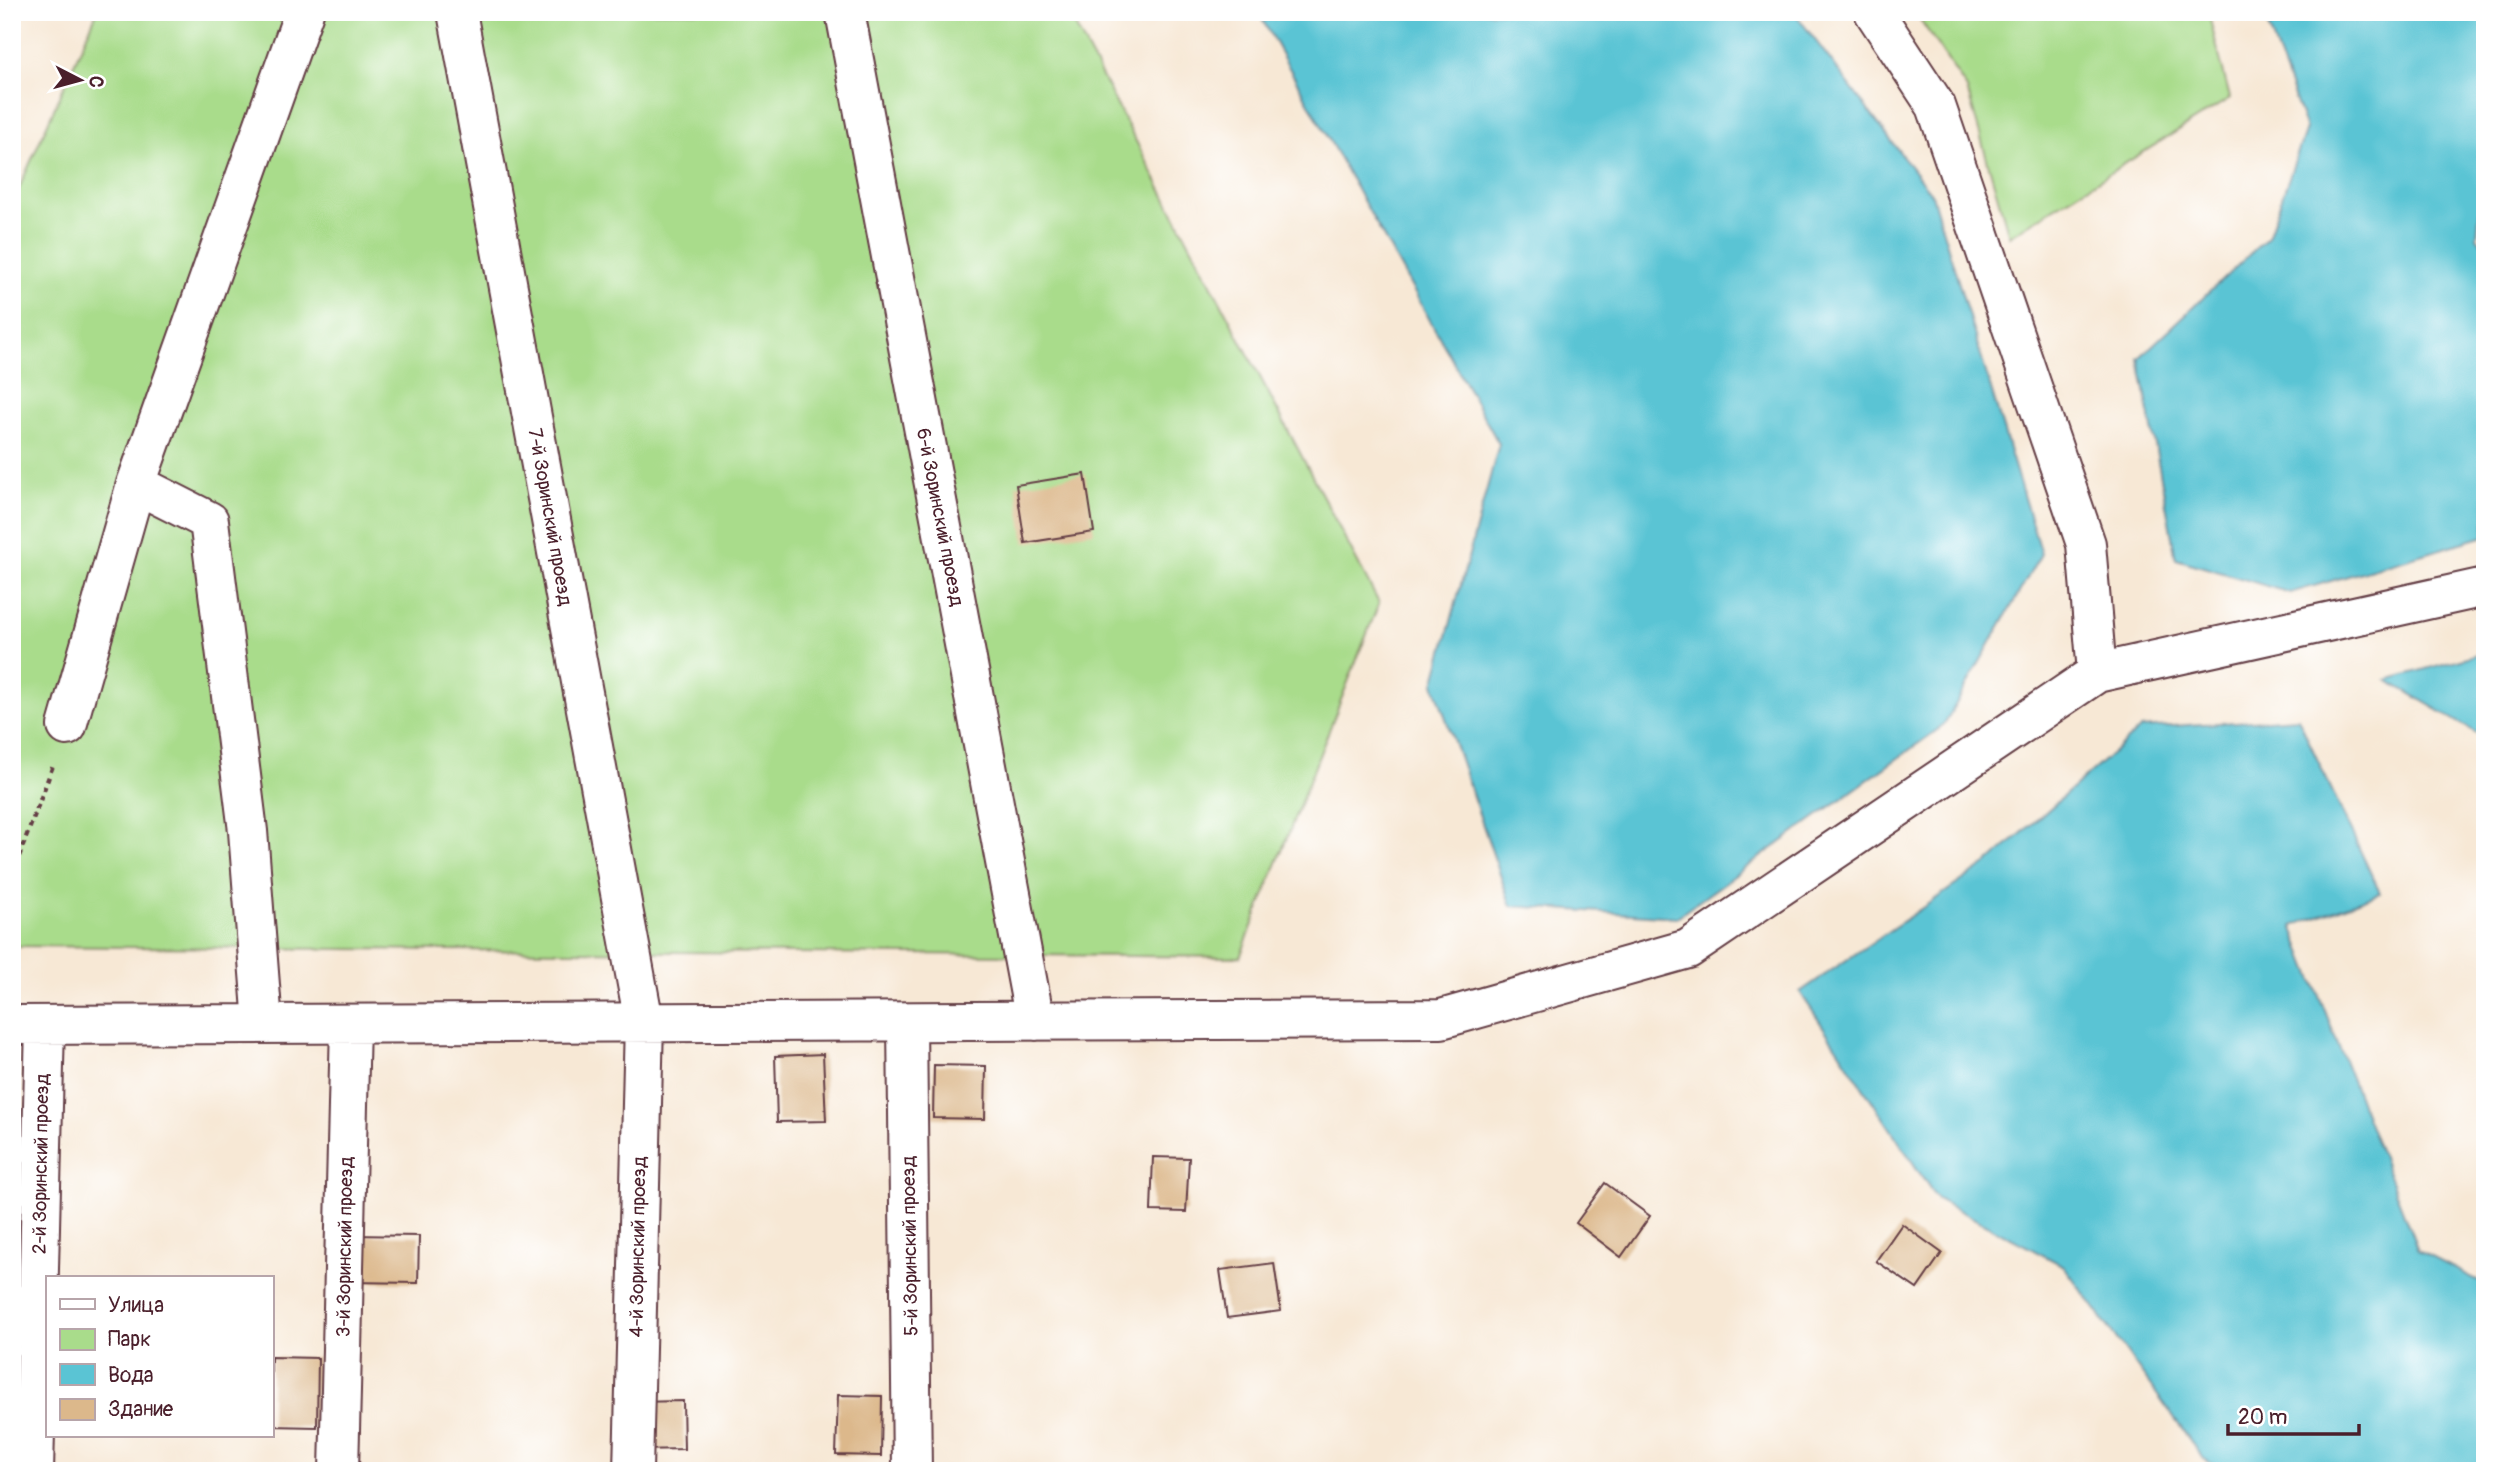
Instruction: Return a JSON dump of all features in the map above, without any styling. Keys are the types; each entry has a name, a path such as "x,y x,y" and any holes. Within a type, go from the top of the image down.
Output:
{"street":[{"path":"67,726 136,484 304,12"},
{"name":"7-й Зоринский проезд","path":"457,12 644,1022"},
{"name":"6-й Зоринский проезд","path":"845,12 1035,1021"},
{"path":"1874,12 1936,106 2086,544 2097,673"},
{"path":"136,484 209,521 248,831 263,1024"},
{"path":"29,1025 1441,1019 1688,948 2097,673 2485,587"},
{"name":"5-й Зоринский проезд","path":"907,1021 912,1471"},
{"name":"4-й Зоринский проезд","path":"633,1471 644,1022"},
{"name":"3-й Зоринский проезд","path":"339,1471 350,1024"},
{"name":"2-й Зоринский проезд","path":"29,1025 34,1471"}],"path":[{"path":"12,875 67,726"}],"green space":[{"path":"97,12 1068,12 1379,603 1240,957 12,946 12,204"},
{"path":"1915,12 2208,12 2230,98 2009,236 1967,89"}],"water":[{"path":"1258,12 1794,12 1932,195 2041,554 1944,725 1677,917 1511,906 1434,684 1499,444"},
{"path":"2263,12 2485,12 2485,161 2477,237 2485,248 2485,536 2290,593 2176,559 2139,358 2268,237 2306,129"},
{"path":"2485,652 2485,738 2387,680"},
{"path":"2298,718 2380,893 2292,926 2418,1250 2485,1284 2485,1471 2223,1471 2203,1458 2064,1266 1937,1199 1800,992 1989,862 2141,728"}],"building":[{"path":"1085,474 1094,532 1025,543 1016,485"},
{"path":"823,1054 826,1121 777,1122 775,1056"},
{"path":"934,1065 986,1066 985,1119 933,1118"},
{"path":"1153,1157 1189,1158 1186,1212 1151,1211"},
{"path":"1605,1183 1650,1216 1621,1257 1576,1223"},
{"path":"1902,1224 1942,1253 1917,1289 1876,1261"},
{"path":"350,1235 419,1236 418,1283 349,1282"},
{"path":"1274,1263 1281,1311 1227,1318 1220,1270"},
{"path":"273,1357 318,1358 317,1427 273,1426"},
{"path":"838,1395 882,1396 881,1456 836,1455"},
{"path":"683,1401 684,1449 638,1450 637,1402"}]}
